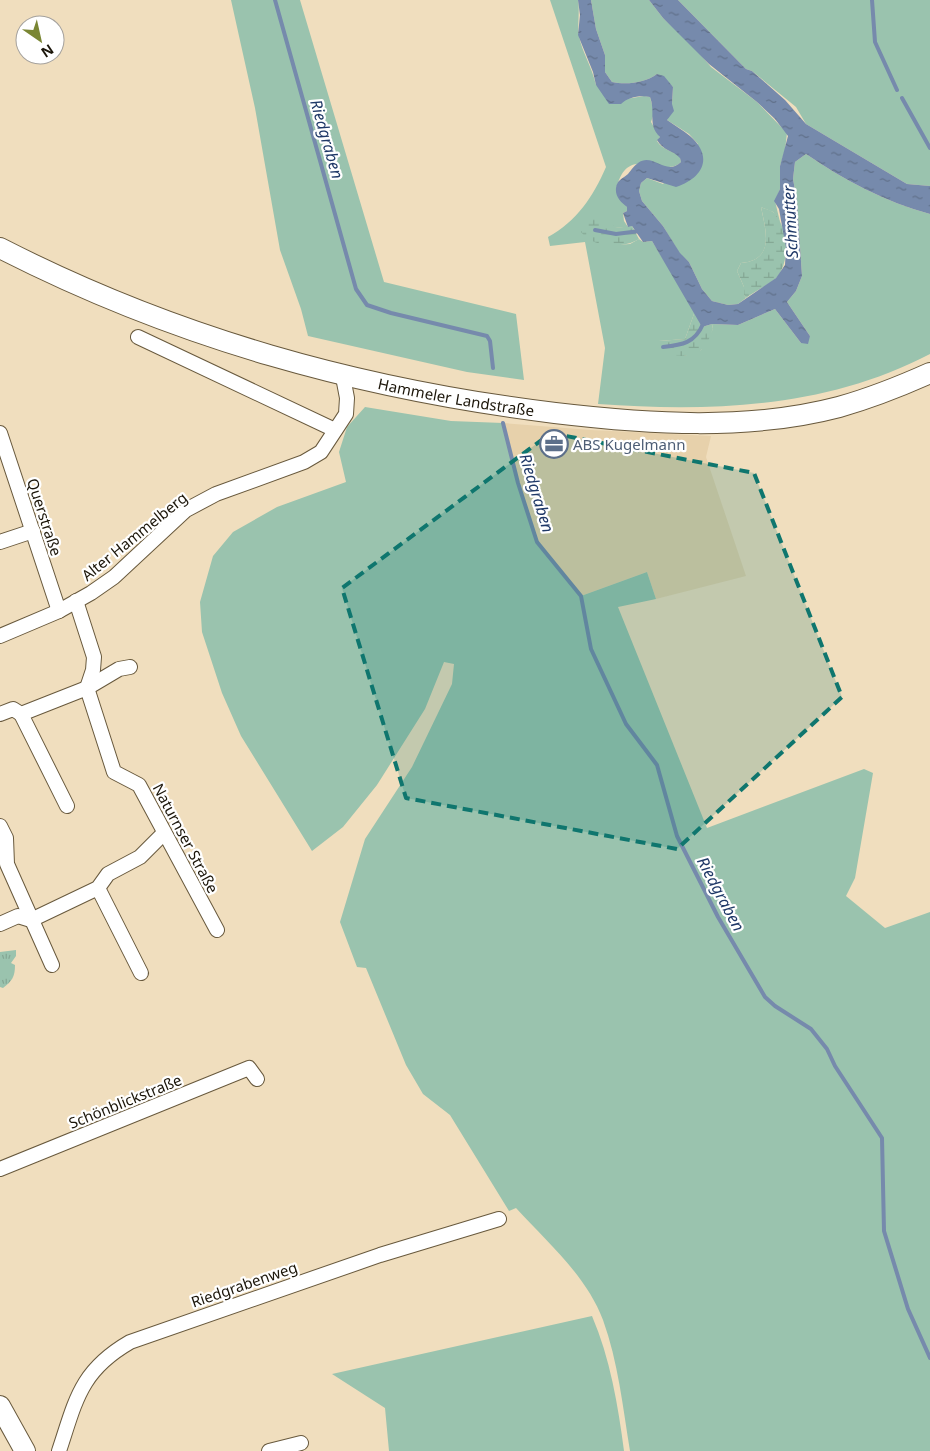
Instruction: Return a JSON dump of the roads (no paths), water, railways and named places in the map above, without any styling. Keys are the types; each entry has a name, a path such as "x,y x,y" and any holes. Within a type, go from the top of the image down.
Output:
{"main road":[{"name":"Hammeler Landstraße","path":"0,248 32,264 171,324 343,377 484,404 603,419 694,423 775,418 838,407 896,388 930,372"},
{"path":"0,1406 25,1451"}],"street":[{"path":"138,337 336,430"},
{"name":"Alter Hammelberg","path":"0,636 59,611 114,577 186,510 216,494 304,462 322,452 346,414 347,398 343,377"},
{"name":"Querstraße","path":"0,433 59,611"},
{"path":"0,542 33,531"},
{"path":"76,601 94,657 93,670 87,688"},
{"path":"21,714 87,688 120,669 130,667"},
{"name":"Naturnser Straße","path":"87,688 114,772 139,785 218,930"},
{"path":"0,714 13,709 21,714 67,806"},
{"path":"0,826 6,838 7,864 52,965"},
{"path":"0,924 18,916 31,920 98,888 108,874 140,857 164,833"},
{"path":"98,888 141,973"},
{"name":"Schönblickstraße","path":"0,1169 249,1068 257,1079"},
{"name":"Riedgrabenweg","path":"59,1451 80,1389 98,1365 109,1355 130,1342 380,1255 499,1219"},
{"path":"269,1451 300,1443"}],"water":[{"path":"578,0 591,0 596,29 605,55 605,72 612,82 635,83 657,74 664,76 673,87 672,104 674,111 667,120 687,134 702,152 702,166 699,172 685,183 676,187 647,178 641,183 639,191 642,201 663,226 680,253 689,262 702,289 712,301 728,305 738,304 776,278 785,265 786,248 779,209 774,201 780,189 780,166 788,136 775,119 757,102 709,64 663,18 649,0 678,0 746,69 752,71 785,100 806,124 907,184 930,186 930,214 881,197 835,173 806,154 795,162 793,179 797,201 802,276 796,291 787,302 810,336 808,344 801,343 775,309 738,325 712,324 702,327 652,241 643,242 632,226 628,227 623,213 627,211 627,207 616,194 619,181 644,160 670,167 681,162 677,155 659,144 657,140 660,137 654,128 650,97 634,97 621,104 609,104 596,85 593,72 578,35 580,15"}],"waterway":[{"name":"Riedgraben","path":"275,0 356,289 367,305 391,313 487,336 490,341 493,368"},
{"path":"872,0 875,42 897,90"},
{"path":"902,98 930,148"},
{"name":"Schmutter","path":"595,230 616,234 640,231"},
{"name":"Schmutter","path":"663,347 687,342 696,335 703,324"},
{"name":"Riedgraben","path":"503,423 518,483 537,542 581,596 591,649 626,724 657,765 677,836 718,917 765,997 775,1006 811,1029 827,1049 835,1066 882,1138 884,1231 908,1309 930,1358"}],"place":[{"name":"ABS Kugelmann","path":"554,444"}]}
